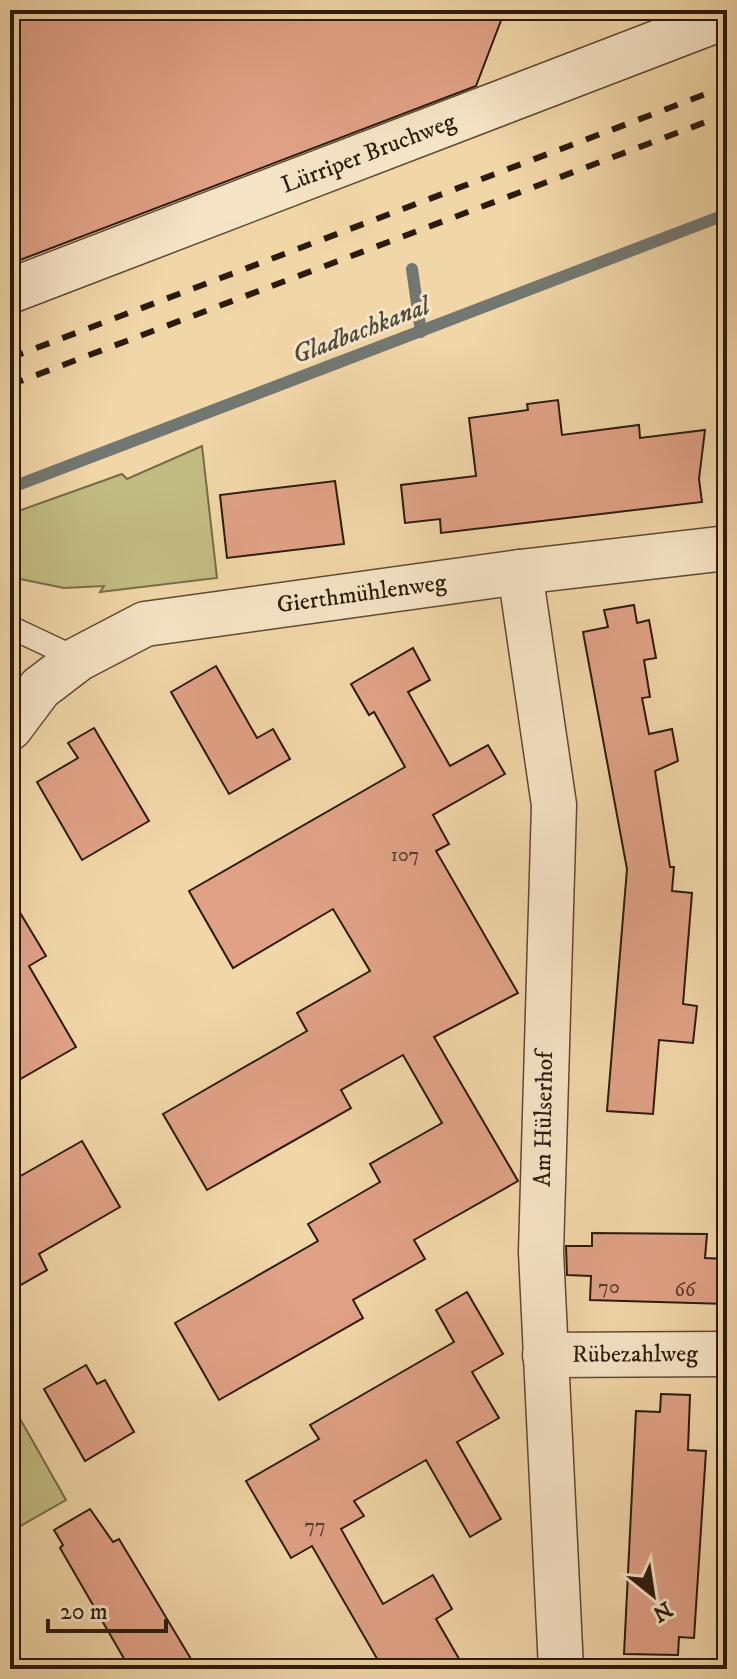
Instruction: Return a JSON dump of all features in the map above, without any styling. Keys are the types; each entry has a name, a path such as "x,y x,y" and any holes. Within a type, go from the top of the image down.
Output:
{"street":[{"name":"Lürriper Bruchweg","path":"10,291 727,16"},
{"name":"Gierthmühlenweg","path":"10,728 40,688 78,659 145,624 520,572 727,548"},
{"name":"Am Hülserhof","path":"520,572 554,805 542,1236 561,1669"},
{"name":"Rübezahlweg","path":"545,1355 727,1354"}],"lane":[{"path":"10,627 78,659"}],"shaded area":[{"path":"202,446 217,578 100,592 104,586 64,588 10,577 10,514 122,474 127,479"},
{"path":"10,1401 66,1500 10,1532"}],"building":[{"path":"10,10 505,10 476,86 20,260 10,208"},
{"path":"558,400 562,435 639,425 640,438 705,430 699,479 702,502 441,533 440,519 405,523 401,485 476,476 469,418 528,410 527,404"},
{"path":"335,481 344,544 227,558 220,495"},
{"path":"634,605 637,623 649,620 656,658 644,660 650,697 642,698 649,734 672,729 678,761 655,771 670,867 674,867 672,891 692,893 683,1004 697,1006 693,1043 659,1040 653,1114 607,1111 627,869 583,632 608,627 604,610"},
{"path":"413,648 430,680 408,692 450,766 488,745 505,774 433,815 449,844 436,851 518,993 434,1037 518,1181 414,1240 425,1259 353,1300 363,1318 219,1400 175,1323 318,1241 308,1224 380,1182 370,1164 442,1123 403,1055 341,1090 351,1108 207,1190 163,1114 307,1031 297,1013 370,971 333,909 233,968 189,891 405,767 374,712 369,715 351,684"},
{"path":"216,666 257,738 273,729 290,759 229,794 171,692"},
{"path":"94,728 149,821 82,860 37,782 78,758 68,743"},
{"path":"10,896 46,956 29,966 76,1047 10,1085"},
{"path":"82,1141 120,1207 39,1254 47,1270 10,1291 10,1182"},
{"path":"592,1233 707,1234 705,1258 727,1259 727,1304 590,1300 591,1276 567,1275 566,1246 592,1246"},
{"path":"467,1292 503,1354 472,1372 499,1418 457,1442 501,1519 470,1537 426,1460 354,1501 364,1516 341,1529 383,1604 433,1575 452,1609 436,1619 465,1669 383,1669 312,1546 291,1558 246,1481 319,1439 310,1425 454,1342 436,1310"},
{"path":"86,1365 97,1384 105,1380 134,1432 85,1461 44,1389"},
{"path":"661,1394 690,1395 688,1450 706,1451 694,1638 679,1637 678,1655 624,1654 636,1411 660,1412"},
{"path":"90,1509 113,1542 119,1539 197,1669 130,1669 60,1548 63,1545 54,1530"}],"waterway":[{"name":"Gladbachkanal","path":"10,488 727,214"},
{"path":"412,269 421,332"}],"railway":[{"path":"10,358 727,86"},
{"path":"10,385 727,114"}]}
